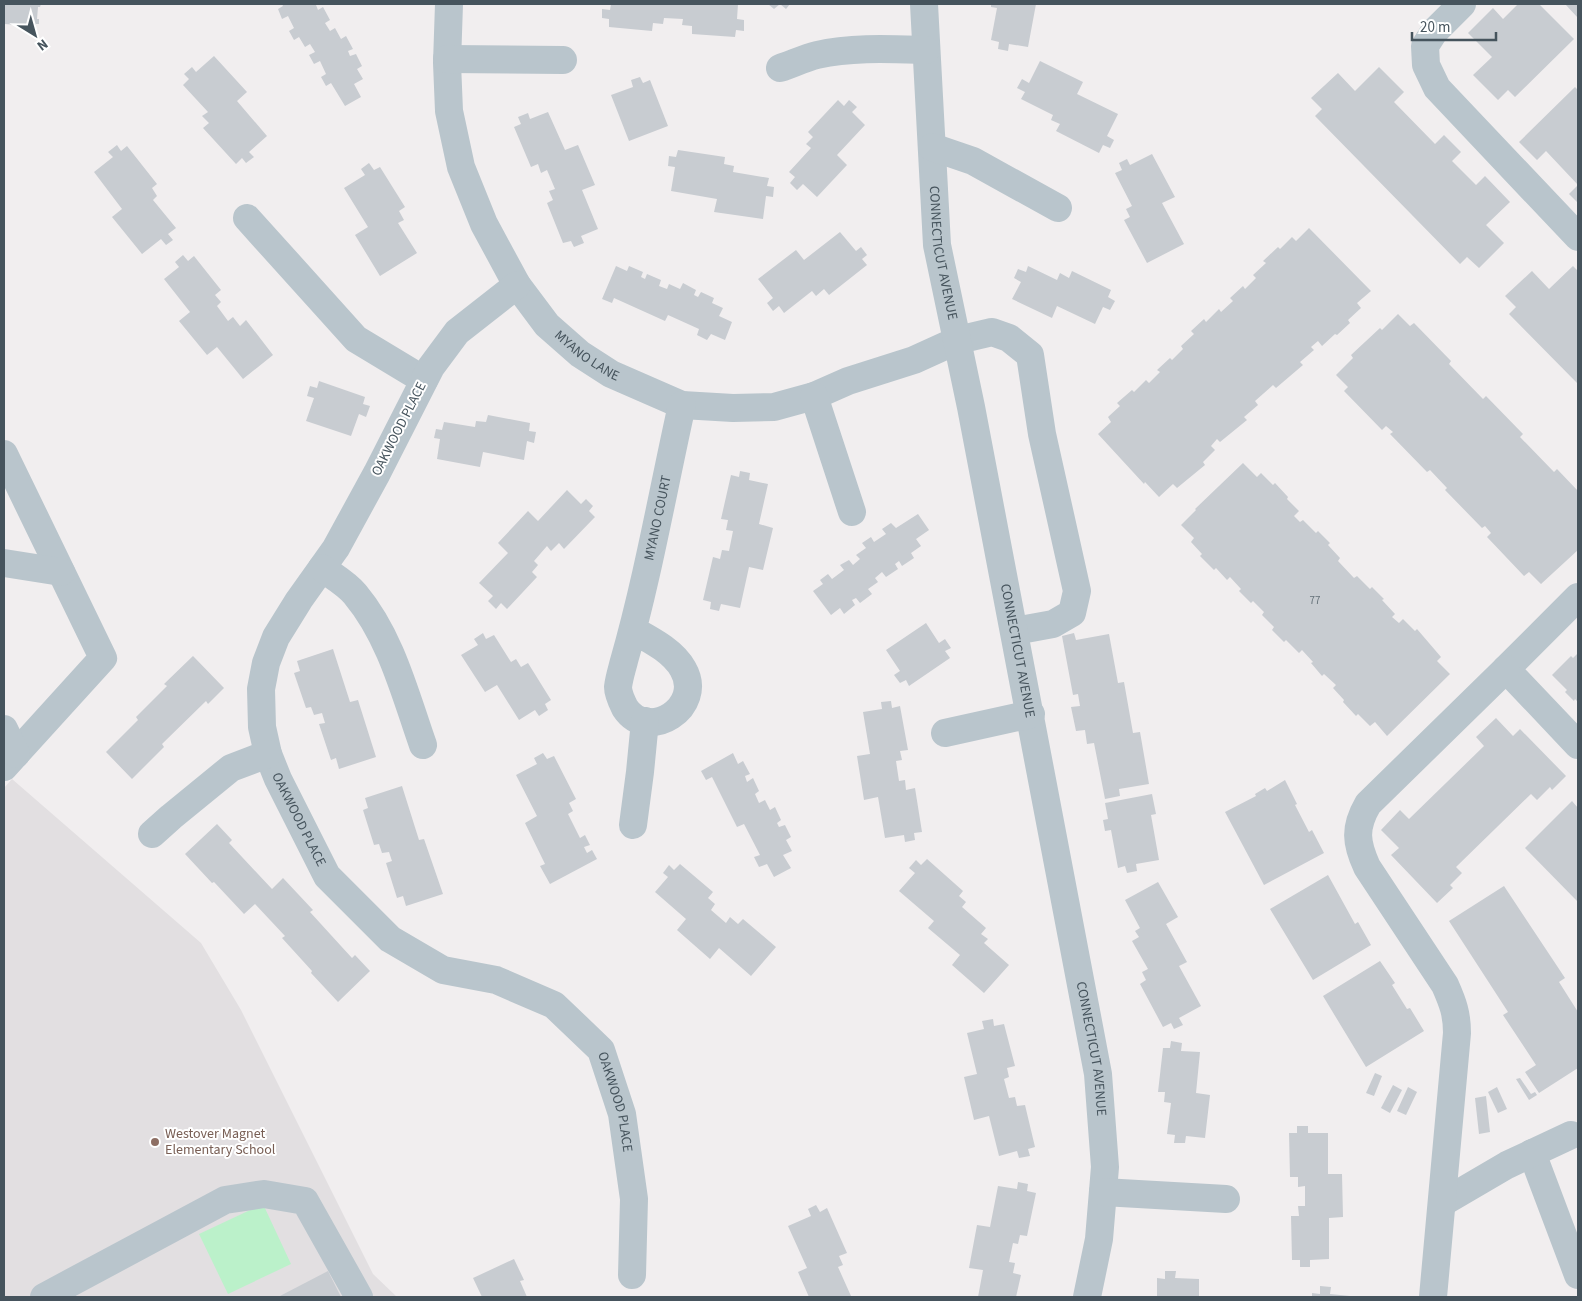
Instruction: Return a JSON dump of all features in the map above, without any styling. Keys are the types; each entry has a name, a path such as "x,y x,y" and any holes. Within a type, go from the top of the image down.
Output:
{"street":[{"name":"MYANO LANE","path":"449,4 447,59 449,111 461,166 484,224 517,285 548,324 580,354 611,374 682,405 733,408 774,407 814,396 848,381 914,360 958,340 992,332 1009,338 1030,355 1042,434 1077,591 1072,613 1053,624 1015,631"},
{"name":"CONNECTICUT AVENUE","path":"924,4 937,245 958,340 1015,631 1098,1074 1105,1167 1099,1239 1087,1297"},
{"path":"1462,4 1434,32 1425,46 1426,65 1437,88 1578,237"},
{"path":"780,68 816,55 840,52 883,49 926,50"},
{"path":"447,59 564,60"},
{"path":"932,147 973,160 1058,208"},
{"path":"246,218 356,339 424,380"},
{"name":"OAKWOOD PLACE","path":"517,285 457,332 430,367 377,473 336,548 276,636 266,663 261,689 262,727 268,754 278,779 327,876 390,939 443,970 496,980 554,1005 600,1050 622,1114 634,1199 632,1275"},
{"path":"814,396 852,512"},
{"name":"MYANO COURT","path":"645,721 630,714 622,702 618,688 633,630 682,405"},
{"path":"4,454 103,658 10,760"},
{"path":"4,563 61,572"},
{"path":"322,568 354,592 372,617 391,654 423,745"},
{"path":"1434,1297 1457,1017 1445,986 1367,867 1361,853 1358,828 1361,816 1368,804 1578,597"},
{"path":"633,630 673,656 684,669 689,682 688,696 679,710 665,720 645,721 633,825"},
{"path":"1506,669 1578,745"},
{"path":"945,733 1031,714"},
{"path":"4,729 10,760"},
{"path":"152,834 231,768 268,754"},
{"path":"1442,1203 1507,1165 1576,1129"},
{"path":"1532,1153 1578,1275"},
{"path":"1103,1192 1226,1199"},
{"path":"44,1297 225,1200 264,1194 305,1201 359,1297"}],"shaded area":[{"name":"Westover Magnet Elementary School","path":"12,779 201,943 241,1010 373,1274 397,1297 4,1297 4,788"}],"green space":[{"path":"263,1204 291,1264 228,1294 199,1234"}],"building":[{"path":"4,4 41,4 38,7 37,19 39,19 39,24 36,24 36,26 4,24"},
{"path":"282,4 319,4 316,5 318,10 323,7 330,20 325,23 330,31 335,28 341,39 346,36 353,49 348,51 350,56 356,54 362,66 357,69 363,79 354,84 361,97 345,106 331,83 326,86 321,77 326,74 320,61 314,64 309,55 315,52 310,44 305,47 299,37 294,40 289,31 294,28 288,16 282,19 278,9 283,6"},
{"path":"611,4 738,4 737,19 744,20 744,31 736,30 735,37 692,34 692,26 682,25 683,19 664,18 663,24 653,23 652,31 609,27 609,19 602,18 602,9 610,10"},
{"path":"768,4 780,4 774,9"},
{"path":"780,4 790,4 786,9"},
{"path":"991,4 1036,4 1028,47 1009,44 1008,51 998,49 999,42 991,40 997,8 991,7"},
{"path":"1518,4 1539,4 1574,39 1515,97 1508,90 1498,100 1473,75 1492,57 1468,33 1493,8 1503,19"},
{"path":"1565,4 1578,4 1578,18"},
{"path":"214,56 247,92 237,101 267,136 249,152 254,157 246,163 242,158 236,164 203,128 209,123 202,116 208,112 183,85 189,79 184,74 192,67 196,72"},
{"path":"1040,61 1083,82 1077,94 1118,114 1107,136 1114,140 1110,148 1103,145 1099,153 1056,131 1060,124 1051,120 1053,115 1021,99 1025,92 1017,88 1022,79 1029,83"},
{"path":"1379,67 1404,92 1394,102 1435,144 1444,135 1461,152 1452,161 1476,185 1485,176 1510,202 1486,225 1504,243 1479,268 1467,257 1460,264 1315,116 1322,109 1311,98 1338,73 1355,91"},
{"path":"640,77 643,83 650,80 668,126 629,141 611,95 633,87 631,80"},
{"path":"1575,87 1578,90 1578,185 1546,151 1537,160 1519,142"},
{"path":"838,100 844,106 849,100 857,107 852,112 865,125 837,155 847,165 817,197 803,184 797,190 790,183 795,177 789,172 811,148 806,144 813,137 808,132"},
{"path":"548,112 565,150 578,145 595,185 582,190 598,229 581,236 584,243 574,247 571,241 563,243 547,203 553,200 549,191 555,189 547,170 541,173 538,164 531,167 514,127 521,124 518,117 528,113 530,119"},
{"path":"117,145 121,151 127,146 157,184 152,188 157,196 153,200 176,228 168,234 173,240 166,245 161,239 142,254 112,217 122,209 94,172 113,157 108,152"},
{"path":"678,150 725,157 724,164 734,166 733,172 769,178 767,186 774,187 773,197 766,196 763,219 714,212 717,199 671,191 675,167 668,166 669,156 676,157"},
{"path":"1152,154 1175,197 1162,203 1184,244 1147,263 1124,220 1130,217 1126,209 1132,206 1115,173 1122,170 1119,163 1127,159 1130,165"},
{"path":"369,163 374,170 380,167 405,207 399,211 404,220 398,223 417,253 380,276 355,235 368,227 344,188 365,175 361,169"},
{"path":"1578,185 1578,203 1569,194"},
{"path":"1309,228 1371,291 1357,303 1361,308 1348,320 1350,323 1322,346 1318,341 1311,347 1314,350 1300,362 1303,365 1276,388 1273,385 1255,401 1258,405 1244,417 1247,420 1220,442 1217,439 1211,446 1215,450 1203,462 1205,465 1177,488 1173,484 1159,497 1145,482 1144,484 1098,434 1111,422 1108,417 1120,406 1117,403 1132,390 1134,392 1146,380 1149,383 1160,372 1157,370 1170,358 1172,360 1183,349 1181,346 1194,334 1191,331 1204,319 1206,322 1219,309 1221,312 1233,301 1230,298 1243,286 1245,289 1256,278 1253,275 1266,263 1263,261 1278,247 1280,249 1292,237 1296,241"},
{"path":"840,232 856,251 861,247 867,255 862,259 867,265 829,295 824,289 816,296 812,291 784,313 779,306 773,311 767,303 773,298 758,279 796,250 804,260"},
{"path":"183,255 188,261 194,256 221,290 215,295 221,302 217,306 228,321 233,317 240,326 246,320 273,355 243,379 217,347 207,355 179,321 190,312 164,279 179,267 175,262"},
{"path":"616,266 627,271 629,266 643,272 641,277 645,279 647,274 661,280 659,286 667,289 669,284 680,289 683,283 696,290 694,295 698,297 701,292 714,298 712,303 723,308 719,316 732,322 725,340 711,334 707,340 697,335 699,329 668,315 665,321 614,298 612,303 602,299"},
{"path":"1028,266 1057,280 1060,273 1069,278 1072,271 1111,290 1108,297 1115,301 1110,310 1103,307 1095,324 1057,306 1052,318 1012,299 1021,282 1014,278 1018,269 1026,272"},
{"path":"1573,266 1578,271 1578,384 1509,314 1516,307 1505,296 1532,271 1549,289"},
{"path":"1398,314 1410,326 1414,323 1451,361 1449,364 1483,399 1486,396 1523,434 1520,437 1554,472 1557,469 1578,491 1578,550 1541,584 1529,572 1524,576 1487,537 1491,533 1485,526 1482,528 1445,490 1447,488 1430,470 1427,472 1390,434 1393,432 1386,426 1382,430 1344,391 1348,387 1336,375 1353,358 1351,355 1380,328 1382,330"},
{"path":"319,381 365,397 363,404 370,406 366,417 359,414 351,436 306,421 314,398 307,396 310,386 317,388"},
{"path":"488,415 530,423 529,431 536,432 534,443 527,441 524,460 483,452 480,467 437,459 440,439 434,438 436,429 442,430 444,422 475,427 476,421 486,422"},
{"path":"1243,463 1257,477 1261,473 1273,485 1275,483 1299,511 1294,516 1300,522 1303,520 1316,533 1318,531 1330,543 1328,545 1340,558 1338,561 1354,578 1357,576 1384,599 1382,600 1395,614 1392,617 1399,623 1403,619 1415,631 1417,629 1441,657 1437,661 1450,674 1387,736 1375,722 1370,726 1358,714 1356,716 1333,688 1336,685 1324,674 1322,676 1302,650 1299,653 1272,630 1274,627 1262,615 1264,612 1239,591 1241,589 1230,577 1227,580 1216,568 1214,570 1200,556 1202,554 1191,542 1194,538 1181,525"},
{"path":"740,471 750,473 749,480 768,484 759,524 773,528 763,570 749,567 740,608 721,604 719,611 710,609 711,602 703,600 713,557 720,559 722,550 729,551 733,531 726,530 728,520 721,519 731,475 739,477"},
{"path":"567,490 581,504 586,499 593,506 589,511 595,517 564,549 559,543 551,551 547,546 534,561 538,565 532,572 537,577 507,609 501,603 496,609 488,601 493,596 479,583 508,553 498,543 528,511 538,521"},
{"path":"918,514 929,530 916,539 921,546 911,553 914,558 902,566 899,561 895,564 898,569 886,577 882,572 875,578 878,582 868,589 872,594 860,603 856,598 852,600 855,605 844,614 840,608 831,615 813,591 823,584 820,580 828,574 832,579 844,570 840,565 849,560 853,565 860,559 856,555 866,548 862,543 871,537 874,542 886,534 882,529 891,523 896,528"},
{"path":"926,623 939,643 945,639 951,648 945,651 950,658 909,686 906,680 900,683 894,675 900,671 886,650"},
{"path":"483,633 486,639 494,635 511,662 516,659 521,667 528,663 551,700 545,704 548,710 539,716 535,710 519,720 497,685 485,692 461,655 478,645 474,639"},
{"path":"1074,633 1076,640 1109,634 1118,683 1124,682 1133,733 1140,732 1149,784 1119,789 1120,796 1105,799 1094,743 1087,744 1085,730 1076,731 1071,707 1080,706 1078,694 1073,695 1062,636"},
{"path":"333,649 350,702 358,700 376,757 339,769 336,758 331,760 319,724 325,723 322,713 314,715 311,707 306,708 294,673 300,671 297,661"},
{"path":"1578,653 1578,702 1575,699 1574,701 1565,692 1567,690 1552,675 1571,656 1573,658"},
{"path":"193,656 224,688 208,704 206,701 162,744 164,747 132,779 106,752 138,720 136,717 167,686 164,684"},
{"path":"891,701 892,708 900,706 908,750 900,751 902,760 896,761 899,781 905,780 906,790 915,788 922,832 914,833 915,840 905,842 904,835 885,838 878,797 864,800 857,756 870,754 863,712 882,709 881,702"},
{"path":"1496,718 1513,736 1520,729 1566,776 1552,790 1550,787 1537,800 1531,794 1456,867 1462,873 1450,885 1453,888 1437,903 1391,855 1399,848 1381,830 1400,810 1409,819 1484,746 1476,737"},
{"path":"543,753 547,759 554,756 576,799 569,803 573,811 568,814 580,838 585,835 590,845 584,847 587,853 592,850 597,859 550,884 540,866 545,864 525,823 537,816 516,775 537,764 534,758"},
{"path":"733,753 738,764 743,761 750,774 745,776 747,782 753,778 759,791 755,794 759,803 765,800 770,810 775,807 781,820 777,823 779,827 785,825 791,837 786,840 792,851 783,855 791,868 774,877 767,864 759,867 754,857 760,855 744,824 737,827 712,777 706,780 701,771"},
{"path":"1285,780 1309,832 1312,830 1324,853 1264,885 1225,812 1256,796 1255,794 1265,788 1267,791"},
{"path":"402,786 419,840 424,839 443,894 406,906 403,896 397,898 386,863 392,861 389,852 382,853 379,844 374,845 363,810 368,808 365,798"},
{"path":"1152,794 1156,814 1151,815 1159,860 1136,864 1137,871 1127,873 1125,866 1118,868 1111,830 1105,831 1103,820 1108,819 1105,803"},
{"path":"1572,801 1578,808 1578,902 1525,848"},
{"path":"217,824 232,840 229,843 272,889 283,878 313,910 310,912 352,958 355,955 370,971 338,1002 282,938 285,936 255,904 244,914 185,854"},
{"path":"927,859 963,891 959,896 966,902 962,907 986,928 981,934 988,939 984,943 1009,965 984,993 952,965 960,955 928,928 934,921 899,891 915,873 909,868 916,860 921,865"},
{"path":"680,864 713,892 708,898 715,904 711,910 726,923 730,917 738,924 743,919 776,947 751,976 719,948 710,959 677,930 686,919 655,892 668,877 663,873 669,865 674,870"},
{"path":"1328,875 1355,924 1358,922 1371,945 1313,980 1270,909"},
{"path":"1158,882 1178,917 1166,924 1187,962 1179,966 1201,1006 1179,1018 1183,1025 1174,1029 1171,1023 1163,1027 1140,984 1146,980 1142,972 1148,969 1132,941 1139,937 1135,931 1140,928 1125,900"},
{"path":"1504,886 1565,978 1559,982 1578,1012 1578,1068 1539,1093 1525,1072 1536,1065 1503,1015 1508,1012 1449,921"},
{"path":"1380,961 1395,983 1392,985 1407,1009 1410,1008 1424,1031 1366,1067 1323,996"},
{"path":"993,1019 994,1026 1004,1024 1015,1066 1007,1068 1009,1077 1004,1079 1009,1098 1015,1097 1017,1106 1025,1105 1035,1147 1028,1149 1030,1156 1019,1158 1017,1151 999,1156 989,1116 974,1120 964,1077 977,1074 967,1033 984,1029 982,1021"},
{"path":"1171,1041 1182,1043 1181,1051 1200,1052 1196,1093 1210,1095 1205,1138 1186,1136 1185,1143 1174,1143 1175,1135 1167,1134 1171,1103 1164,1102 1165,1092 1158,1092 1163,1048 1170,1048"},
{"path":"1375,1073 1382,1076 1374,1096 1366,1093"},
{"path":"1520,1078 1531,1094 1535,1092 1537,1095 1529,1100 1516,1079"},
{"path":"1393,1085 1402,1090 1390,1113 1381,1108"},
{"path":"1408,1087 1417,1092 1406,1115 1397,1111"},
{"path":"1497,1087 1507,1109 1498,1113 1488,1092"},
{"path":"1486,1096 1490,1132 1479,1134 1475,1098"},
{"path":"1297,1126 1308,1126 1308,1133 1328,1133 1328,1174 1342,1174 1343,1217 1329,1218 1329,1259 1310,1260 1310,1267 1300,1267 1300,1260 1292,1260 1291,1216 1299,1216 1298,1206 1305,1206 1305,1186 1298,1187 1298,1177 1290,1177 1289,1133 1297,1133"},
{"path":"1018,1182 1028,1184 1027,1191 1036,1193 1027,1236 1020,1235 1018,1244 1013,1243 1009,1262 1015,1263 1013,1273 1021,1275 1016,1297 978,1297 983,1270 969,1268 977,1225 990,1227 998,1186 1017,1189"},
{"path":"816,1205 820,1212 827,1208 847,1253 839,1256 843,1265 838,1267 851,1296 849,1297 809,1297 798,1272 807,1268 788,1226 811,1216 808,1209"},
{"path":"514,1259 524,1280 520,1281 527,1297 482,1297 473,1278"},
{"path":"328,1271 341,1297 278,1297"},
{"path":"1165,1271 1176,1271 1175,1278 1199,1279 1199,1297 1157,1297 1157,1278 1165,1279"},
{"path":"1320,1286 1331,1287 1330,1294 1350,1297 1312,1297 1312,1293 1320,1294"}],"place":[{"name":"Westover Magnet Elementary School","path":"155,1142"}]}
